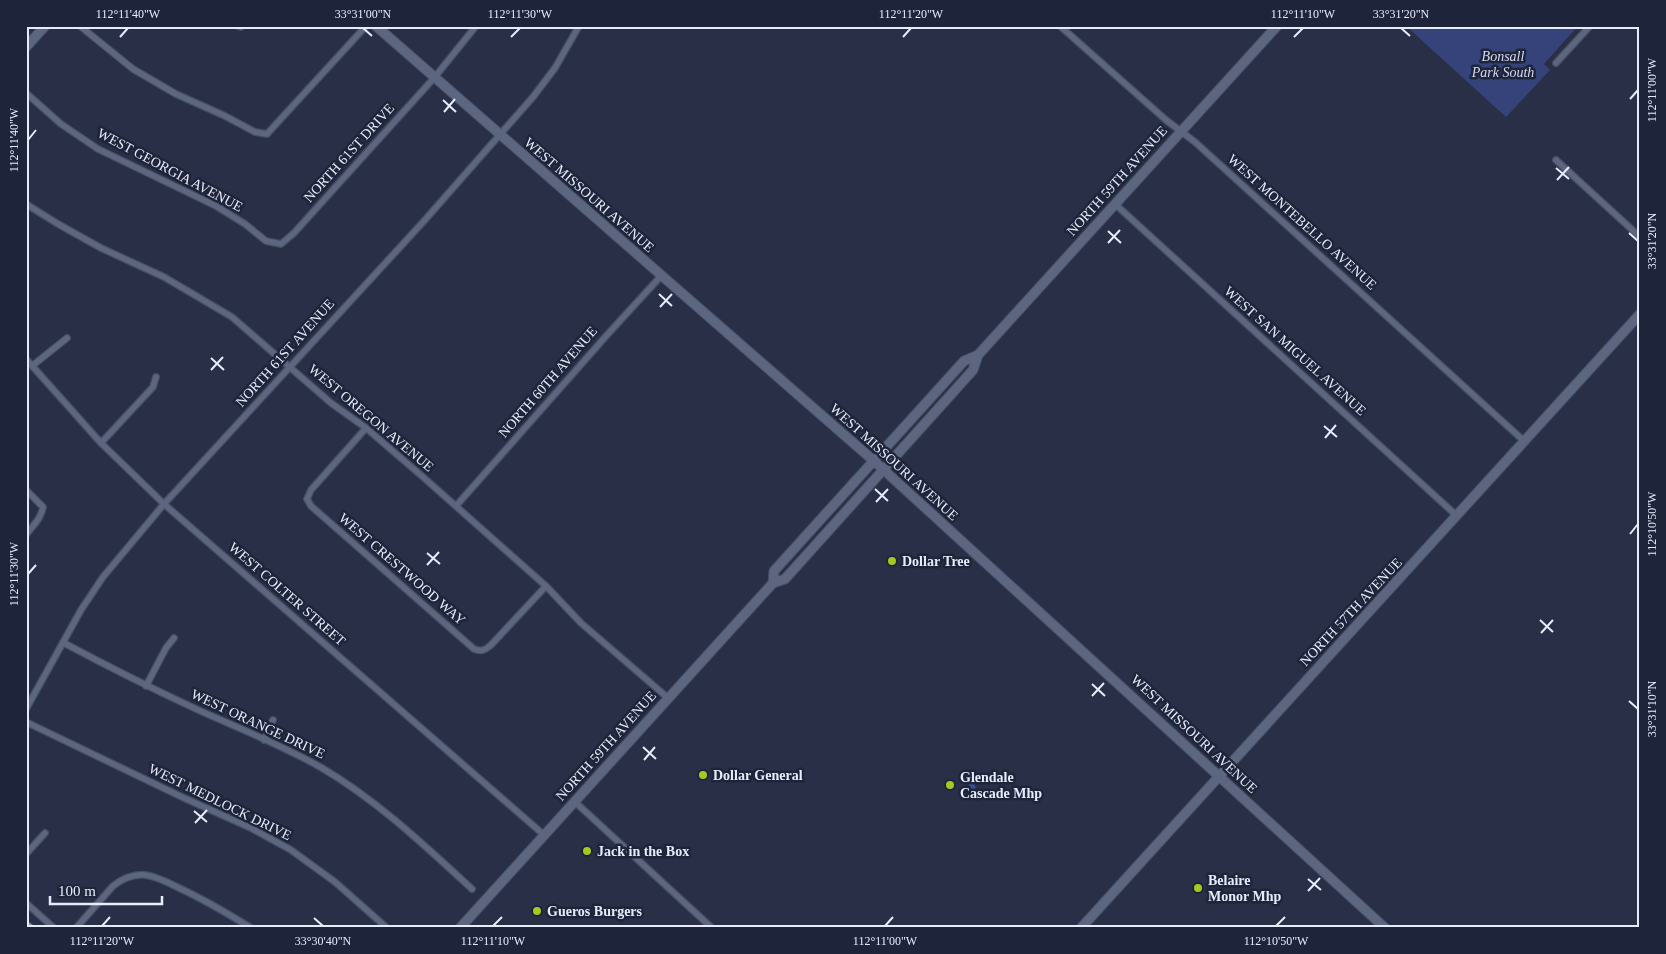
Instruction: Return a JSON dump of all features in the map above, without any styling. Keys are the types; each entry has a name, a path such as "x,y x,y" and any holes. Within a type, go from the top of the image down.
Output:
{"street":[{"path":"26,46 45,26"},
{"path":"80,26 133,69 168,89 255,132 267,134 366,26"},
{"name":"WEST MISSOURI AVENUE","path":"376,26 874,461 1385,928"},
{"name":"NORTH 61ST DRIVE","path":"281,244 294,233 434,78 476,26"},
{"name":"NORTH 61ST AVENUE","path":"26,708 81,610 103,577 164,504 533,97 555,68 579,26"},
{"name":"WEST MONTEBELLO AVENUE","path":"1060,26 1166,120 1182,131 1524,441"},
{"name":"NORTH 59TH AVENUE","path":"460,928 773,582 785,579 884,470 973,370 978,355 1277,26"},
{"path":"1556,63 1590,26"},
{"name":"WEST GEORGIA AVENUE","path":"26,93 61,124 98,149 216,206 245,224 266,241 281,244"},
{"path":"1556,160 1640,237"},
{"name":"WEST OREGON AVENUE","path":"26,204 101,248 164,277 232,317 330,403 366,428 456,506 546,586 582,623 668,698"},
{"name":"WEST SAN MIGUEL AVENUE","path":"1115,204 1457,516"},
{"name":"NORTH 60TH AVENUE","path":"456,506 607,334 662,276"},
{"name":"NORTH 57TH AVENUE","path":"1081,928 1640,314"},
{"path":"32,366 66,338"},
{"name":"NORTH 59TH AVENUE","path":"773,582 774,571 964,361 978,355"},
{"name":"WEST COLTER STREET","path":"26,359 101,443 164,504 544,835"},
{"path":"101,443 153,386 156,377"},
{"name":"WEST CRESTWOOD WAY","path":"366,428 311,490 306,498 311,506 474,649 486,650 546,586"},
{"path":"26,490 43,507 38,520 26,535"},
{"path":"146,686 166,648 174,638"},
{"name":"WEST ORANGE DRIVE","path":"64,643 146,686 322,769 358,793 424,846 472,889"},
{"path":"264,740 273,720"},
{"name":"WEST MEDLOCK DRIVE","path":"26,722 251,828 291,850 335,882 387,928"},
{"path":"574,801 712,928"},
{"path":"26,854 45,833"},
{"path":"76,928 119,881 128,877 145,875 161,879 196,896 251,928"},
{"path":"26,903 54,928"}],"green space":[{"name":"Bonsall Park South","path":"1406,26 1578,26 1544,64 1550,70 1506,117"}],"shaded area":[{"path":"973,775 976,791 967,793 966,789 970,787 965,776"}],"place":[{"name":"Dollar Tree","path":"892,561"},
{"name":"Dollar General","path":"703,775"},
{"name":"Glendale Cascade Mhp","path":"950,785"},
{"name":"Jack in the Box","path":"587,851"},
{"name":"Belaire Monor Mhp","path":"1198,888"},
{"name":"Gueros Burgers","path":"537,911"}]}
